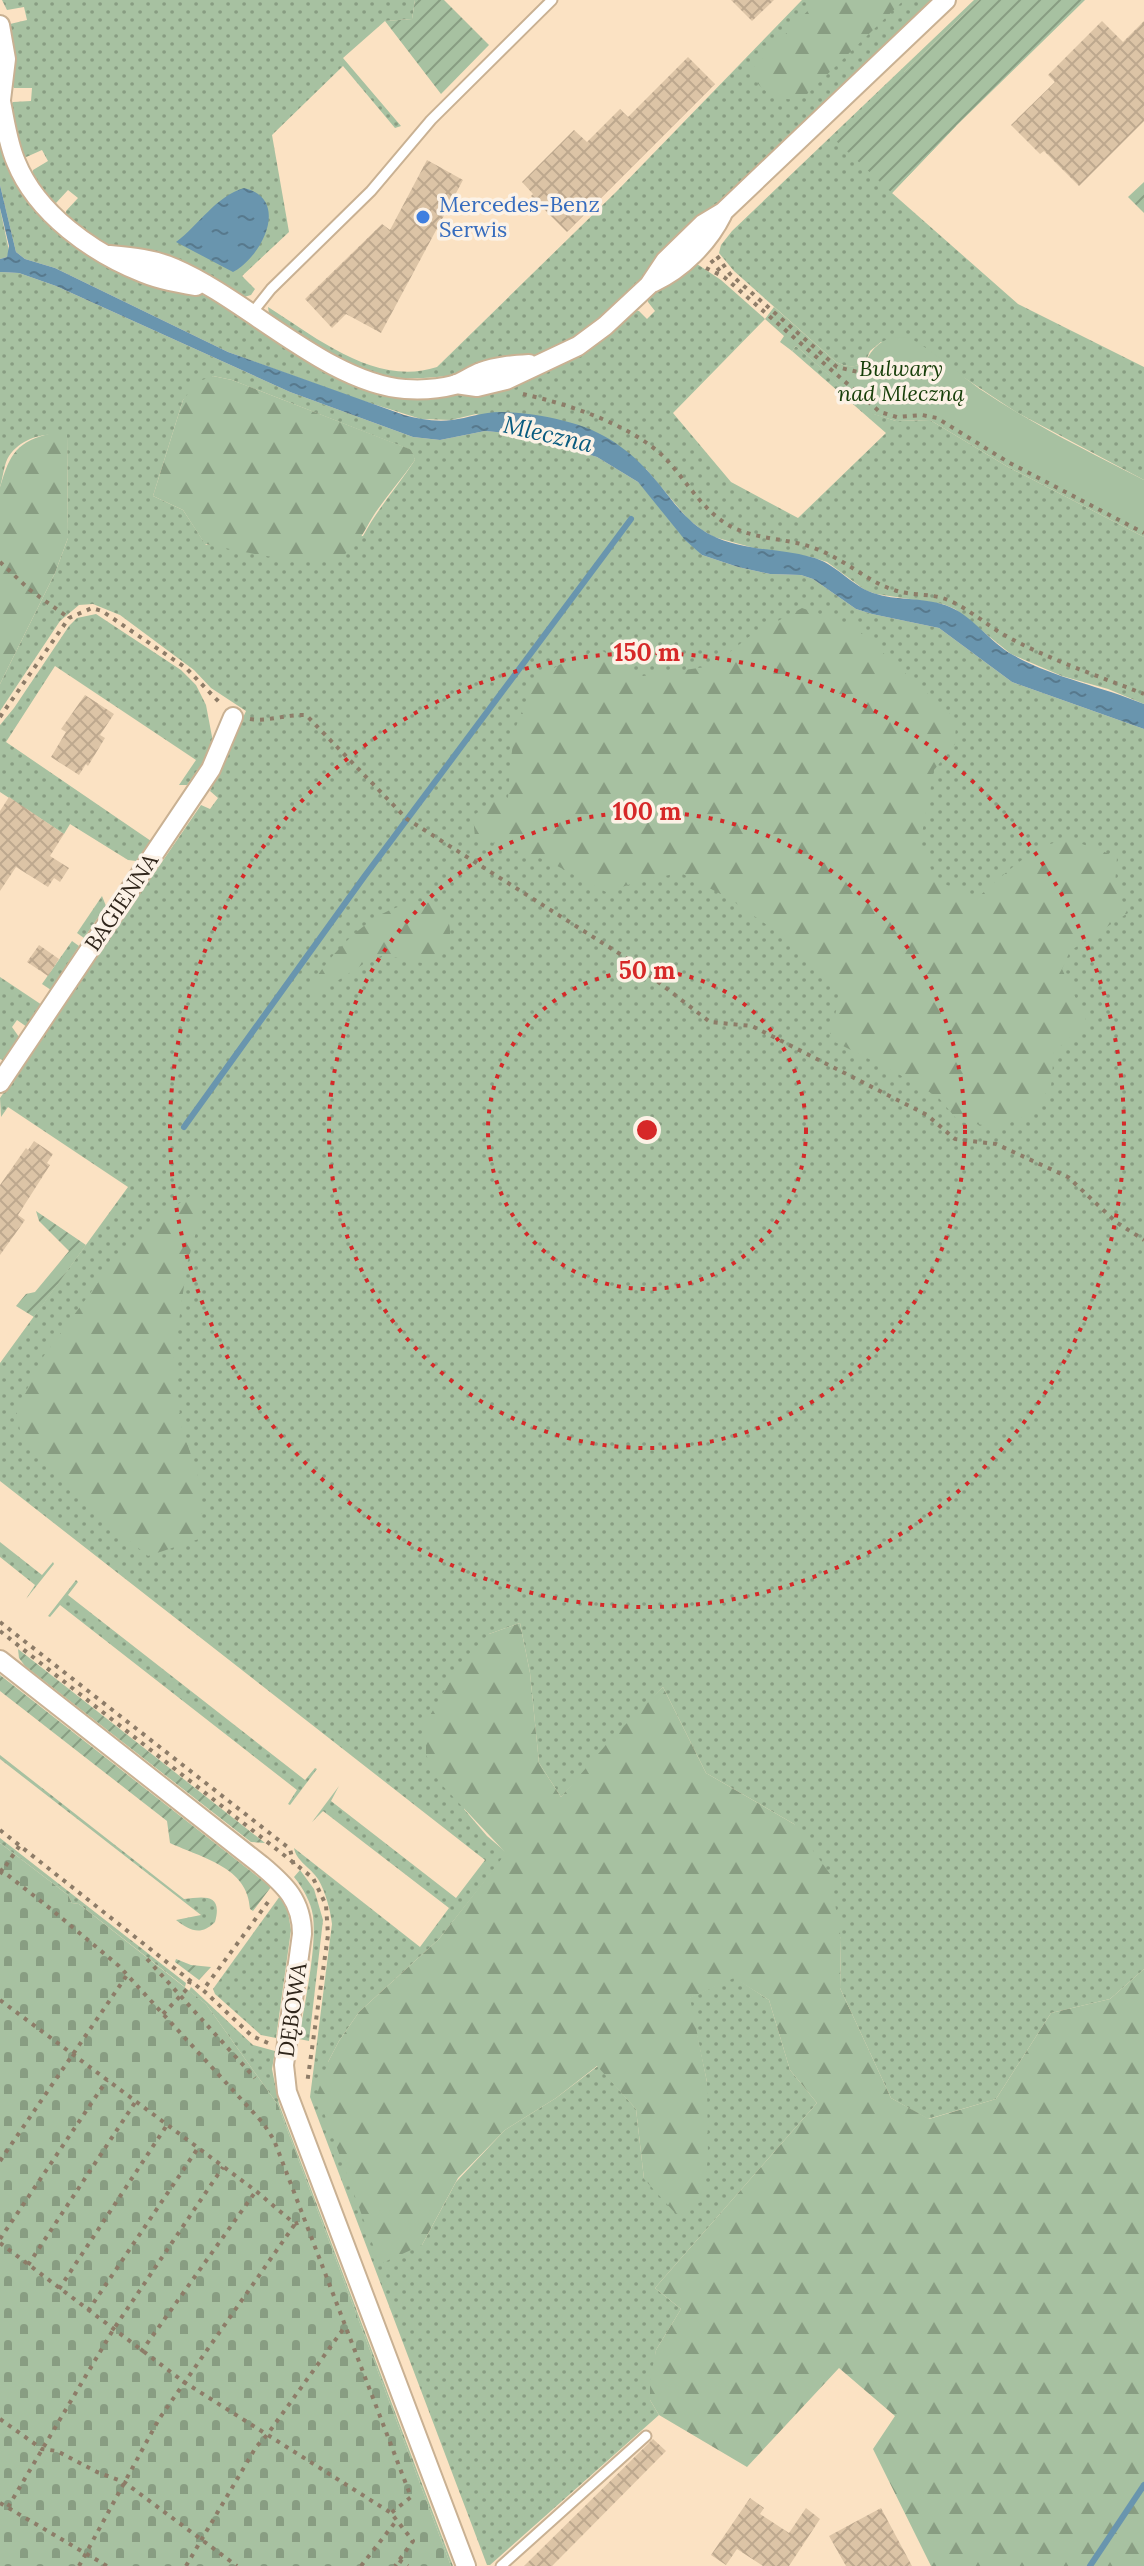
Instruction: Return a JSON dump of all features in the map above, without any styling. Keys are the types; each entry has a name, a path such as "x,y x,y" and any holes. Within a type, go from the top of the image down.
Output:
{"street":[{"path":"456,384 477,387 506,380 592,337 649,285 681,244 703,224 723,212 946,0"},
{"path":"0,25 6,59 0,98 8,140 26,182 71,232 109,255 140,258 173,267 324,360 372,382 404,389 425,389 456,384 485,370 540,363"},
{"name":"BAGIENNA","path":"0,1083 211,769 233,717"},
{"name":"DĘBOWA","path":"0,1660 282,1883 296,1900 302,1923 286,2045 284,2075 289,2098 466,2566"}],"lane":[{"path":"252,313 271,289 371,191 431,120 552,0"},
{"path":"501,2566 646,2436"}],"path":[{"path":"715,251 730,274 837,367 858,372 871,371"},
{"path":"724,277 880,412 897,417 922,415 937,418 1025,471 1144,533"},
{"path":"494,383 516,393 556,403 634,434 651,445 708,510 729,526 754,536 784,539 841,558 877,583 896,591 944,598 968,610 999,632 1144,694"},
{"path":"0,562 12,576 69,618"},
{"path":"0,717 69,618 92,608 102,611 186,668 233,717 258,720 291,714 306,715 407,819 631,961 710,1022 752,1026 927,1115 955,1139 996,1144 1068,1177 1116,1222 1144,1240"},
{"path":"0,1622 290,1849 294,1866 203,1990"},
{"path":"0,1631 292,1860"},
{"path":"0,1830 203,1990 252,2036 262,2041 306,2047 301,2082 306,2091"},
{"path":"20,1845 1,1872 52,1910 127,1975 263,2123 274,2140 411,2497 391,2513"},
{"path":"147,1959 255,2078"},
{"path":"0,2161 127,1975"},
{"path":"163,2014 181,1997 190,1981"},
{"path":"0,2000 256,2191 295,2224"},
{"path":"107,2080 0,2241 184,2382 391,2513 413,2541 395,2566"},
{"path":"28,2265 136,2101"},
{"path":"59,2289 167,2125"},
{"path":"88,2311 198,2148"},
{"path":"8,2507 113,2330 223,2167"},
{"path":"141,2352 256,2191"},
{"path":"79,2566 159,2419 295,2224 304,2220"},
{"path":"186,2566 256,2447 345,2327"},
{"path":"0,2419 42,2449 57,2451 124,2482 237,2566"},
{"path":"0,2503 107,2566"},
{"path":"361,2566 397,2520"},
{"path":"399,2560 408,2566"}],"green space":[{"path":"2,0 415,0 412,19 385,21 343,58 401,126 395,128 343,66 272,135 289,232 242,276 255,289 251,295 241,298 92,236 66,216 66,211 78,198 68,190 56,203 51,202 32,175 33,170 48,161 42,150 24,158 10,105 31,101 32,88 14,88 11,84 8,28 10,24 27,20 24,7 7,10"},
{"path":"415,0 444,0 489,45 441,94 385,21 412,19"},
{"path":"802,0 932,0 739,183 628,295 574,338 536,356 486,370 434,377 392,377 343,360 269,314 268,307 327,345 370,365 414,371 437,367 616,192"},
{"path":"818,0 904,0 806,95 791,99 776,97 753,78 754,67"},
{"path":"974,0 979,0 904,72 956,126 892,193 1018,304 1144,367 1144,480 1016,412 957,373 881,342 870,351 865,363 850,366 836,362 734,271 719,253 732,231"},
{"path":"979,0 1085,0 892,193 834,139"},
{"path":"0,138 42,216 198,292 368,389 542,372 583,353 615,330 634,310 647,319 655,311 648,298 697,264 721,280 765,319 673,413 731,482 798,518 886,433 792,351 796,346 874,414 896,421 930,420 1008,467 1144,537 1144,704 1108,689 1062,676 1011,654 955,609 943,604 876,594 865,590 827,562 714,537 688,519 646,469 476,414 451,420 421,419 357,399 228,352 55,268 25,259 16,252 0,185"},
{"path":"1144,182 1144,213 1128,197"},
{"path":"0,208 9,251 7,257 0,259"},
{"path":"0,272 19,273 56,286 290,392 413,437 440,440 485,431 520,434 597,457 638,482 702,555 770,574 801,575 813,579 856,609 939,628 1012,682 1144,729 1144,1969 1110,1999 1051,2013 996,2099 928,2119 891,2098 840,1988 841,1939 794,1824 706,1773 663,1687 561,1797 539,1763 530,1673 520,1623 489,1634 464,1809 487,1836 507,1853 439,1939 359,2012 328,2062 422,2245 456,2182 505,2130 556,2098 598,2066 636,2109 644,2179 707,2082 689,1998 734,1977 769,2000 790,2070 817,2103 655,2288 681,2309 656,2350 650,2400 659,2415 490,2565 487,2565 310,2097 332,1924 321,1884 294,1848 420,1947 449,1908 323,1811 312,1822 339,1786 331,1801 456,1898 485,1860 0,1481 0,1363 128,1187 8,1107 1,1117 0,1098 201,805 210,809 218,798 210,791 246,711 211,688 194,670 120,615 93,604 79,605 60,621 0,711 0,684 55,573 68,538 67,435 43,435 21,444 7,459 0,487","holes":["213,376 232,380 411,450 415,460 363,536 206,545 183,510 153,496 183,400"]},
{"name":"Bulwary nad Mleczną","path":"774,307 843,365 865,363 872,351 887,339 900,337 915,341 1002,403 1144,480 1144,537 1008,467 930,420 896,421 873,414 796,346 792,351 780,342 784,336 765,319"},
{"path":"213,376 232,380 412,450 415,460 347,553 327,560 293,560 205,544 183,510 153,496 183,400 197,382"},
{"path":"53,433 67,434 68,538 55,573 0,684 0,487 7,465 17,450 31,440"},
{"path":"802,608 854,626 956,720 955,744 934,770 920,844 936,881 978,897 1028,856 1062,841 1082,844 1117,857 1115,885 1128,913 1070,951 1062,969 1087,1022 1054,1052 1051,1087 1026,1116 999,1127 959,1122 938,1097 829,1039 840,995 791,942 730,899 681,873 647,879 606,892 546,860 475,837 473,816 493,801 508,798 515,729 535,679 573,657 601,650 643,676 712,666 750,636"},
{"path":"96,614 181,670 196,685 206,705 213,742 211,751 187,785 179,785 196,760 55,666 6,742 151,841 136,861 128,860 70,824 64,834 0,792 0,725 69,626 77,618"},
{"path":"102,896 106,906 84,938 77,933"},
{"path":"415,901 435,904 445,913 450,934 444,953 427,964 384,955 368,961 317,994 309,993 320,972 360,929 384,913"},
{"path":"72,941 79,946 51,990 42,984"},
{"path":"0,977 42,1005 27,1027 17,1020 12,1027 19,1037 4,1061 0,1059"},
{"path":"193,1194 204,1204 187,1264 173,1364 182,1428 200,1482 202,1538 148,1556 74,1495 23,1442 16,1413 40,1361 111,1265 159,1217"},
{"path":"36,1211 86,1245 34,1317 16,1306 26,1294 35,1292 69,1251 39,1221"},
{"path":"0,1542 42,1575 54,1564 26,1599 35,1585 0,1557"},
{"path":"76,1580 78,1582 68,1595 305,1780 317,1769 290,1805 297,1790 60,1605 48,1616"},
{"path":"520,1623 530,1673 539,1763 561,1797 611,1739 663,1687 706,1773 794,1824 830,1874 841,1939 840,1988 891,2098 929,2119 996,2099 1051,2013 1110,1999 1144,1969 1144,2566 931,2566 873,2449 895,2416 839,2368 747,2467 659,2415 650,2400 656,2350 681,2309 655,2288 817,2103 790,2070 769,2000 734,1978 690,1998 707,2082 708,2157 703,2201 676,2214 644,2179 636,2109 597,2066 556,2098 505,2130 458,2178 422,2245 380,2264 317,2094 328,2062 359,2012 439,1939 506,1853 439,1782 426,1755 426,1722 463,1660 489,1634"},
{"path":"18,1649 265,1843 251,1842 25,1666 19,1658"},
{"path":"0,1675 271,1887 253,1911 241,1883 232,1874 209,1859 170,1843 167,1821 0,1691"},
{"path":"0,1755 184,1899 214,1901 217,1913 215,1922 205,1929 196,1930 176,1920 201,1915 0,1759"},
{"path":"0,1838 186,1983 185,1987 79,1904 72,1903 68,1895 0,1843"},
{"path":"0,1843 68,1895 72,1903 79,1904 206,2004 278,2105 451,2566 0,2566"},
{"path":"300,1870 314,1889 323,1920 309,2041 299,2039 314,1929 310,1906 294,1877"},
{"path":"280,1896 288,1912 291,1930 276,2038 261,2035 213,1989"},
{"path":"176,1959 191,1965 211,1967 199,1980 175,1962"},
{"path":"191,1987 253,2045 275,2051 272,2069 279,2104 453,2566 278,2105 206,2004 189,1991"}],"water":[{"name":"Mleczna","path":"0,185 16,252 25,259 55,268 228,352 404,415 446,421 494,412 518,413 555,418 585,427 631,455 689,519 711,535 748,547 820,560 873,593 955,609 1013,655 1061,676 1144,704 1144,729 1012,682 939,628 856,609 813,579 801,575 770,574 702,555 685,540 638,482 597,457 520,434 485,431 440,440 413,437 290,392 56,286 19,273 0,272 0,259 7,257 9,246 0,208"},
{"path":"244,188 258,194 266,204 269,215 262,242 244,265 233,272 176,242 216,204"}],"building":[{"path":"731,0 774,0 752,21"},
{"path":"1102,21 1123,42 1144,21 1144,121 1079,186 1044,151 1040,154 1011,125 1055,82 1048,75"},
{"path":"688,57 715,84 567,232 531,196 533,194 522,182 574,130 587,142 620,109 628,117"},
{"path":"427,160 463,180 381,333 346,314 332,328 305,299 382,224 390,230"},
{"path":"85,695 114,714 100,735 105,738 79,775 51,757 66,732 61,729"},
{"path":"9,797 64,834 50,856 69,868 60,882 54,878 48,887 16,867 0,891 0,811"},
{"path":"39,945 59,959 48,976 27,962"},
{"path":"34,1141 53,1154 47,1163 50,1165 18,1215 25,1220 0,1255 0,1185"},
{"path":"653,2439 666,2451 552,2566 524,2566"},
{"path":"750,2498 764,2508 760,2514 789,2533 806,2508 820,2519 789,2566 763,2566 737,2549 726,2565 711,2555"},
{"path":"881,2508 912,2566 846,2566 829,2536"}],"waterway":[{"path":"184,1127 364,877 631,519"},
{"path":"1090,2566 1144,2485"}],"place":[{"name":"Mercedes-Benz Serwis","path":"423,217"}]}
